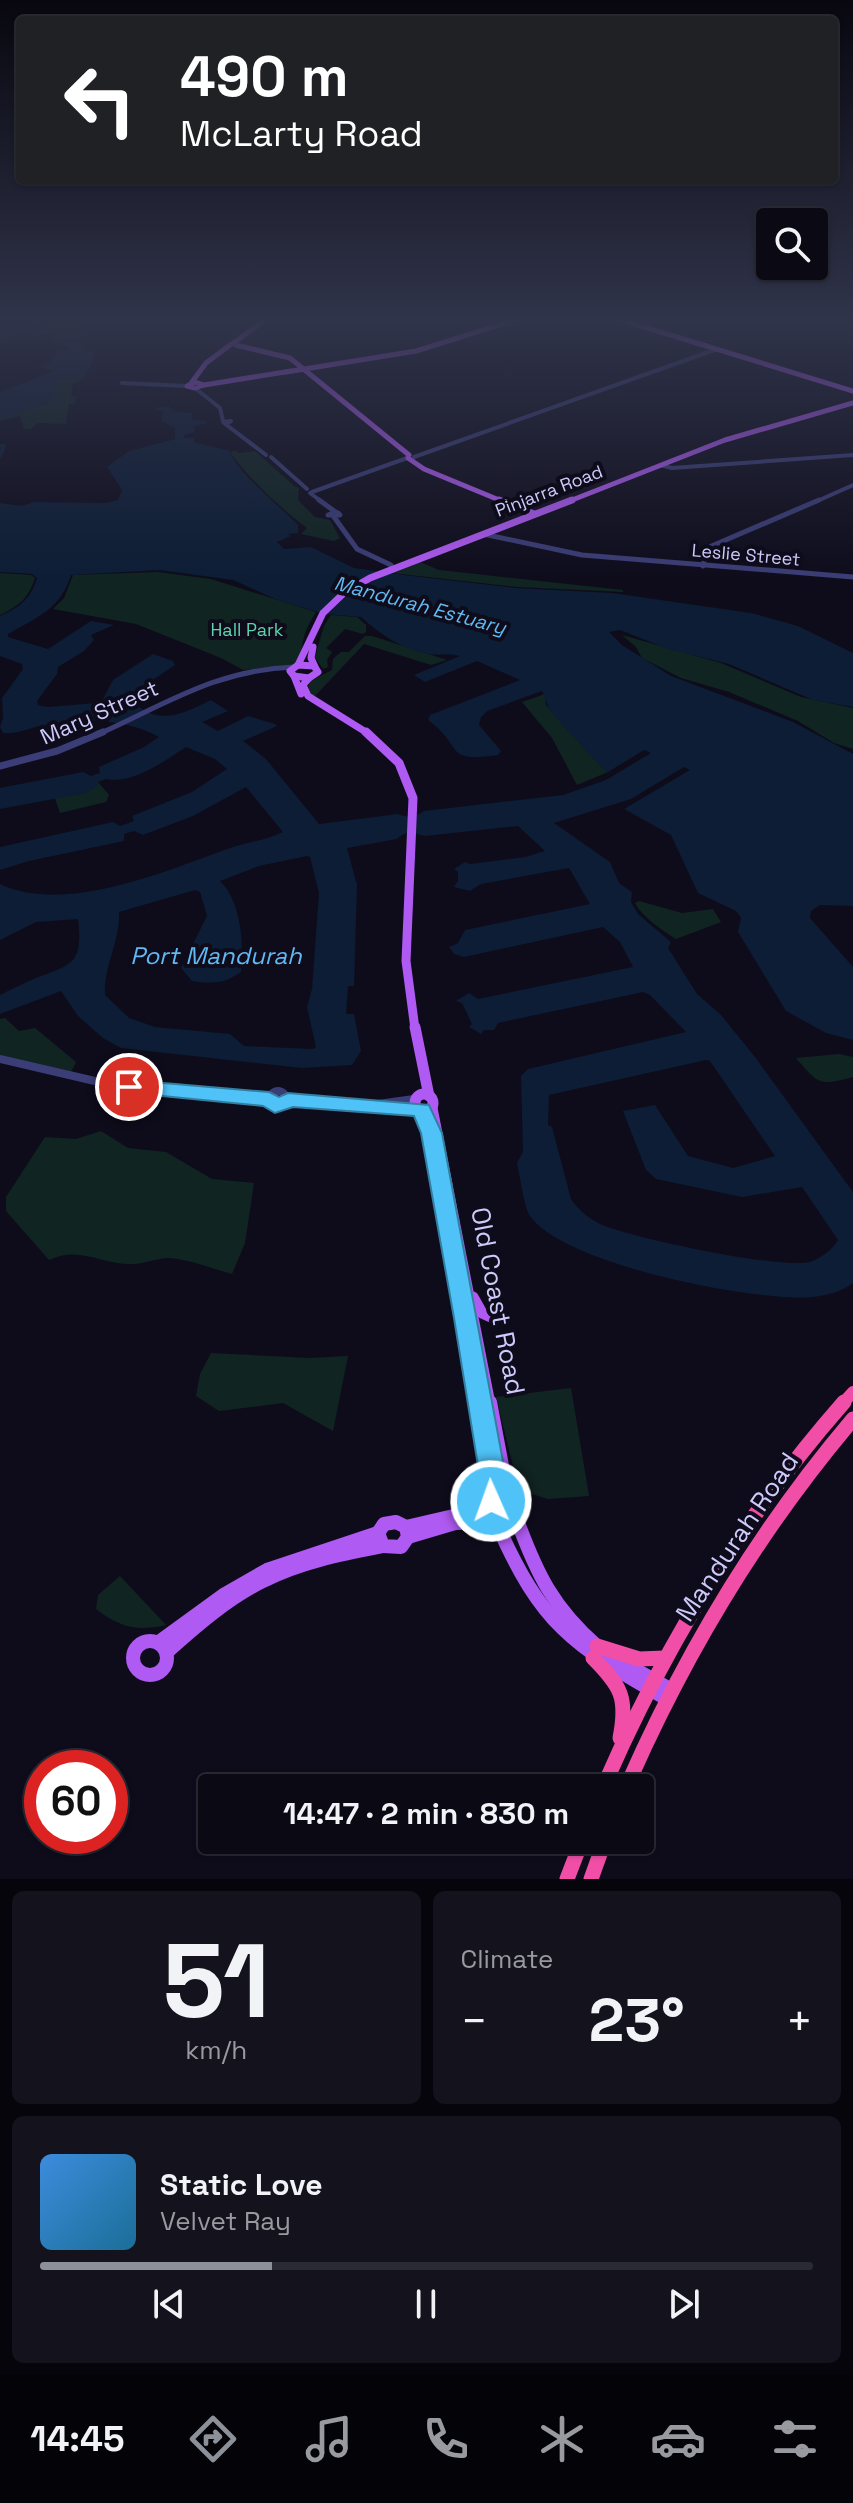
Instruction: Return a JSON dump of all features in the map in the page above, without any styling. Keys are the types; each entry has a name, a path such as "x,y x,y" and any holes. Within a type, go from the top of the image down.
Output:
{"highway":[{"name":"Mandurah Road","path":"665,1658 704,1590 759,1507 819,1429 853,1392"},
{"name":"Mandurah Road","path":"668,1694 710,1615 763,1531 813,1463 853,1419"},
{"path":"595,1652 656,1661 665,1658"},
{"path":"595,1652 624,1693 625,1716 616,1755"},
{"path":"609,1774 665,1658"},
{"path":"632,1774 668,1694"},
{"path":"567,1879 577,1854"},
{"path":"591,1879 600,1854"}],"main road":[{"path":"346,406 426,468 537,514"},
{"name":"Pinjarra Road","path":"294,670 305,656 323,616 356,589 390,570 725,442 847,406"},
{"name":"Pinjarra Road","path":"315,667 311,654 323,616"},
{"path":"315,667 318,672 309,678 294,670 315,667"},
{"path":"294,670 303,696 393,757"},
{"name":"Old Coast Road","path":"309,678 303,685 308,696 376,739 408,777 412,810 406,961 421,1064 422,1103 468,1286 503,1471 516,1502"},
{"name":"Old Coast Road","path":"422,1103 431,1133 466,1318 492,1472 490,1504"},
{"path":"468,1286 482,1313 493,1318"},
{"path":"381,1540 396,1549 407,1532 504,1497 516,1502 520,1511 517,1520 530,1560 549,1595 595,1652"},
{"path":"490,1504 488,1516 496,1523 519,1576 546,1615 571,1642 595,1652 668,1694"},
{"path":"163,1647 262,1581 381,1540 390,1522 407,1532 455,1523 506,1525 517,1520"}],"street":[{"path":"222,406 226,422 334,514 353,546 391,565 390,570"},
{"path":"308,491 555,406"},
{"path":"661,466 675,468 853,455"},
{"path":"703,565 705,551 709,547 853,485"},
{"name":"Leslie Street","path":"486,534 565,553 853,577"},
{"name":"Mary Street","path":"0,766 66,750 210,682 256,671 294,670"},
{"path":"0,1059 129,1087 269,1099 278,1106 288,1100 371,1105 422,1103"}],"green space":[{"path":"38,406 69,406 66,424 38,423 31,429 24,429 20,416 0,421 0,418"},
{"path":"235,450 239,453 255,451 299,488 298,500 315,517 330,520 340,538 334,541 301,534 307,528 275,502 247,473 230,453"},
{"path":"420,562 439,570 623,592 517,587 392,573"},
{"name":"Hall Park","path":"157,572 211,579 316,612 305,634 300,657 290,666 243,670 136,624 53,609 64,598 73,575"},
{"path":"0,573 31,575 35,578 22,601 0,615"},
{"path":"331,615 357,617 366,625 366,632 363,634 345,629 326,648 332,652 327,660 328,667 323,669 315,657 324,626"},
{"path":"622,635 721,663 801,697 853,708 853,749 834,743 798,721 729,692 681,678 642,658 636,647"},
{"path":"365,636 447,660 431,665 364,644 315,696 308,693 309,682 332,670 333,659 341,652 349,652"},
{"path":"545,694 546,705 608,772 577,785 552,738 522,702"},
{"path":"98,782 109,795 106,802 60,813 55,798 87,792"},
{"path":"639,901 682,913 713,909 721,922 676,939 643,914 635,903"},
{"path":"5,1018 19,1031 35,1028 76,1062 70,1074 0,1055 0,1019"},
{"path":"839,1054 853,1057 853,1077 833,1082 815,1078 796,1058"},
{"path":"101,1131 128,1148 166,1152 212,1179 254,1183 245,1243 232,1274 171,1258 134,1264 79,1255 49,1260 6,1211 6,1197 45,1137 76,1139"},
{"path":"211,1353 309,1358 348,1356 333,1431 283,1403 219,1411 196,1396 200,1374"},
{"path":"571,1388 589,1496 548,1499 519,1490 496,1397"},
{"path":"120,1576 166,1625 137,1628 113,1620 96,1609 98,1595"}],"water":[{"path":"0,406 39,406 38,406 0,418"},
{"path":"169,406 175,412 193,413 191,419 207,421 194,426 195,432 183,438 194,438 194,442 230,451 248,478 298,525 298,533 287,534 291,536 277,542 284,549 311,547 354,568 404,575 516,588 612,593 751,613 798,626 853,653 853,707 813,700 729,664 668,649 620,630 609,632 622,645 671,676 793,722 853,754 853,906 820,905 811,911 810,918 853,967 853,1040 826,1033 786,1011 738,932 741,918 736,911 698,893 671,835 624,809 690,770 684,767 631,799 554,823 610,862 619,883 632,892 631,902 638,914 671,942 668,948 697,994 721,1015 755,1057 853,1192 853,1283 834,1293 786,1297 662,1277 580,1250 550,1234 530,1216 517,1163 523,1152 521,1076 528,1069 686,1032 650,995 643,992 498,1023 494,1030 484,1030 481,1034 469,1027 472,1024 462,1003 456,1001 469,993 478,999 633,967 620,942 603,927 464,957 454,954 449,947 458,943 465,930 590,904 569,868 481,884 470,891 454,887 458,872 454,869 465,862 470,864 525,857 545,851 518,826 425,836 407,833 397,839 347,848 357,885 354,986 348,986 346,1014 354,1014 361,1051 352,1065 302,1068 121,1048 103,1038 78,1016 61,991 0,1014 0,995 73,960 77,954 79,934 78,919 36,922 0,940 0,884 26,892 55,895 85,892 146,878 283,832 246,787 193,816 143,835 134,831 124,834 124,841 0,870 0,847 113,822 120,826 134,821 132,816 192,792 227,769 215,759 186,747 148,770 126,778 106,779 86,793 0,809 0,788 83,772 91,776 100,773 99,767 159,737 132,726 101,721 54,723 8,733 3,733 0,727 2,698 23,669 22,664 0,656 0,616 24,602 37,578 32,574 0,572 0,503 22,506 34,502 105,503 118,500 122,490 107,467 129,451 175,439 175,428 161,421 164,411 156,410","holes":["160,570 233,580 280,601 325,614 361,617 392,640 418,652 460,656 414,675 425,682 477,661 520,680 430,715 428,720 461,755 498,755 501,751 479,725 481,717 487,711 542,691 550,711 608,772 644,750 651,753 606,780 563,795 424,811 411,816 398,814 319,824 266,759 243,741 277,726 275,724 248,716 218,731 202,722 228,711 211,700 164,716 155,715 137,705 141,688 175,665 173,661 153,654 113,680 102,701 96,703 38,705 37,701 57,674 58,667 84,651 94,640 91,635 114,625 91,621 48,649 8,637 8,634 54,604 67,587 71,575","310,857 319,893 312,989 307,1007 316,1047 244,1046 230,1034 155,1027 129,1018 105,995 119,912 195,890 200,892 207,916 181,968 192,981 206,983 223,981 241,972 240,923 233,900 220,881 259,866","710,1061 775,1156 733,1168 688,1156 655,1105 623,1111 646,1170 656,1179 742,1197 802,1187 838,1240 818,1259 793,1263 708,1252 600,1224 571,1199 552,1127 548,1125 549,1095"]}],"waterway":[{"path":"0,446 4,446 0,456"}],"route":[{"path":"129,1087 269,1099 275,1106 281,1106 288,1100 416,1107 422,1110 431,1133 466,1318 492,1472 491,1501"}],"water label":[{"name":"Mandurah Estuary","path":"420,605"},
{"name":"Port Mandurah","path":"216,956"}]}
